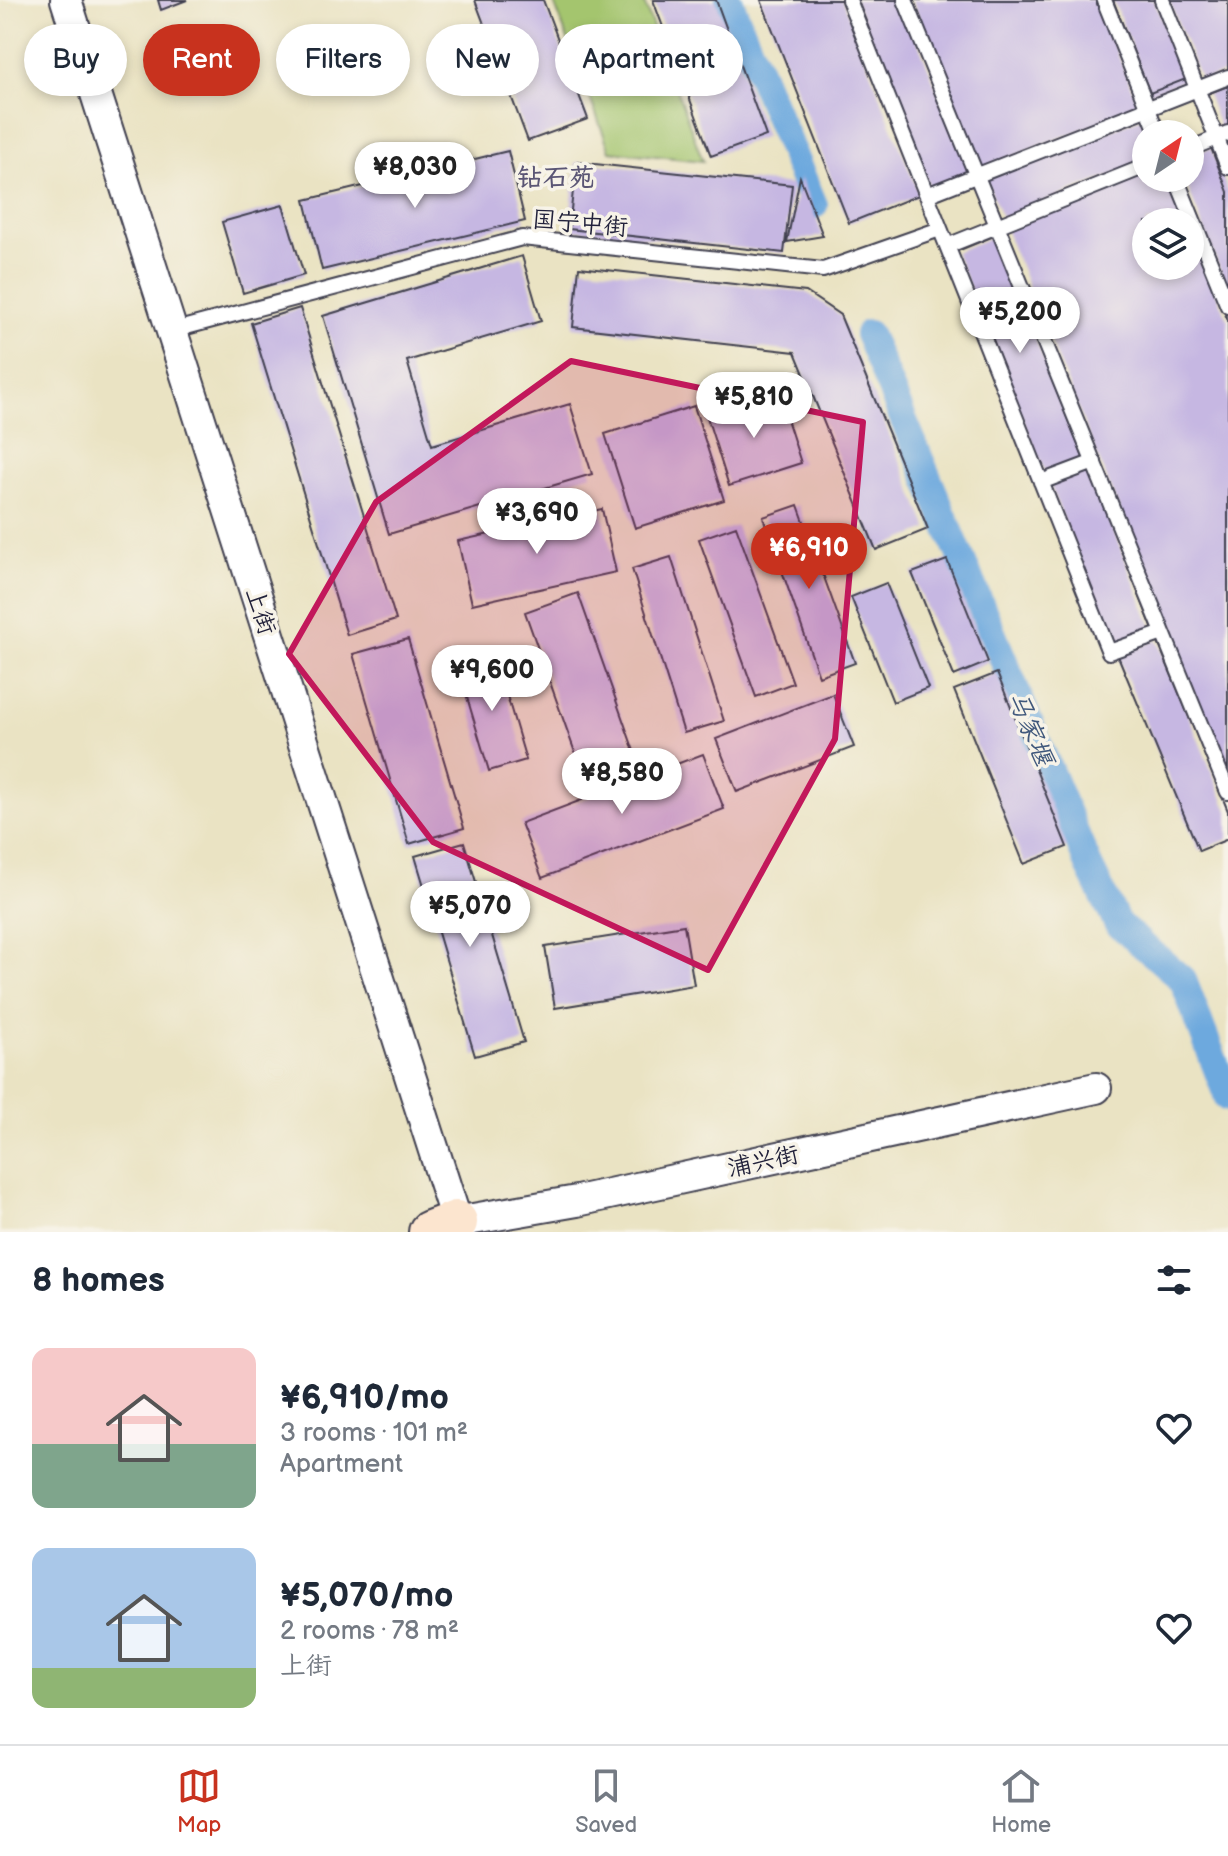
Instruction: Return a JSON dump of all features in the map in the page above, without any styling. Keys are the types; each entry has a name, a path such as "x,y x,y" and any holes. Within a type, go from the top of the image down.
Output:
{"street":[{"name":"上街","path":"66,0 449,1229"},
{"name":"浦兴街","path":"449,1229 1096,1088"}],"lane":[{"path":"849,0 1109,652 1163,633"},
{"path":"905,0 1228,792"},
{"path":"1104,0 1152,120"},
{"path":"1162,0 1197,89 1222,136 1228,167"},
{"path":"927,195 1228,77"},
{"path":"947,246 1132,172"},
{"path":"1182,192 1228,306"},
{"name":"国宁中街","path":"171,331 522,238 823,270 940,229"},
{"path":"1041,482 1094,462"}],"highlighted area":[{"path":"571,361 863,422 835,739 708,970 433,842 289,654 376,502"}],"green space":[{"path":"553,0 643,0 652,24 562,24"},
{"path":"589,96 679,96 703,161 610,151"}],"building":[{"path":"158,0 187,0 161,10"},
{"path":"475,0 543,0 555,32 555,96 579,96 588,119 528,141 511,96 539,96 539,24 484,24"},
{"path":"653,0 716,0 725,24 662,24"},
{"path":"761,0 842,0 919,195 849,223"},
{"path":"855,0 901,0 970,172 930,188"},
{"path":"912,0 1096,0 1139,107 980,169"},
{"path":"1113,0 1154,0 1186,79 1150,93"},
{"path":"1169,0 1228,0 1228,71 1201,81"},
{"path":"743,73 766,136 711,156 689,96 743,96"},
{"path":"1228,86 1228,126 1220,129 1207,94"},
{"path":"1132,122 1132,167 1002,218 986,179"},
{"path":"1211,148 1228,192 1228,290 1204,229 1204,208 1196,208 1190,192 1204,192 1204,151"},
{"path":"508,151 525,221 322,270 305,200"},
{"path":"576,162 792,185 784,253 569,229"},
{"path":"800,177 823,236 787,242"},
{"path":"1132,178 1132,192 1176,192 1182,208 1132,208 1132,280 1204,280 1204,262 1228,321 1228,776 1005,229"},
{"path":"283,205 304,275 243,293 222,222"},
{"path":"994,236 1084,460 1046,475 955,252"},
{"path":"522,256 541,321 407,361 432,445 570,404 592,474 389,534 323,316"},
{"path":"579,267 806,292 840,315 928,529 876,550 795,352 573,327"},
{"path":"300,308 396,620 347,635 251,323"},
{"path":"779,394 801,463 729,486 707,417"},
{"path":"694,406 724,500 635,528 605,434"},
{"path":"1089,469 1153,630 1113,645 1050,485"},
{"path":"798,505 855,663 819,676 763,517"},
{"path":"602,509 616,572 472,604 458,541"},
{"path":"736,526 793,683 756,697 699,539"},
{"path":"671,557 724,721 684,733 632,569"},
{"path":"947,560 988,662 954,676 912,573"},
{"path":"886,583 928,688 893,702 851,597"},
{"path":"578,593 635,754 582,772 525,612"},
{"path":"408,639 464,828 409,844 353,654"},
{"path":"1157,640 1228,811 1228,839 1199,851 1118,656"},
{"path":"495,655 526,760 489,771 458,667"},
{"path":"997,673 1067,847 1024,864 954,690"},
{"path":"833,694 854,747 737,792 716,739"},
{"path":"703,754 724,809 542,878 521,823"},
{"path":"464,842 524,1042 475,1056 415,856"},
{"path":"684,925 694,985 555,1008 545,947"}],"waterway":[{"name":"马家堰","path":"729,0 814,205"},
{"name":"马家堰","path":"868,334 1089,866 1117,923 1183,980 1228,1098"}],"district":[{"name":"钻石苑","path":"556,177"}]}
